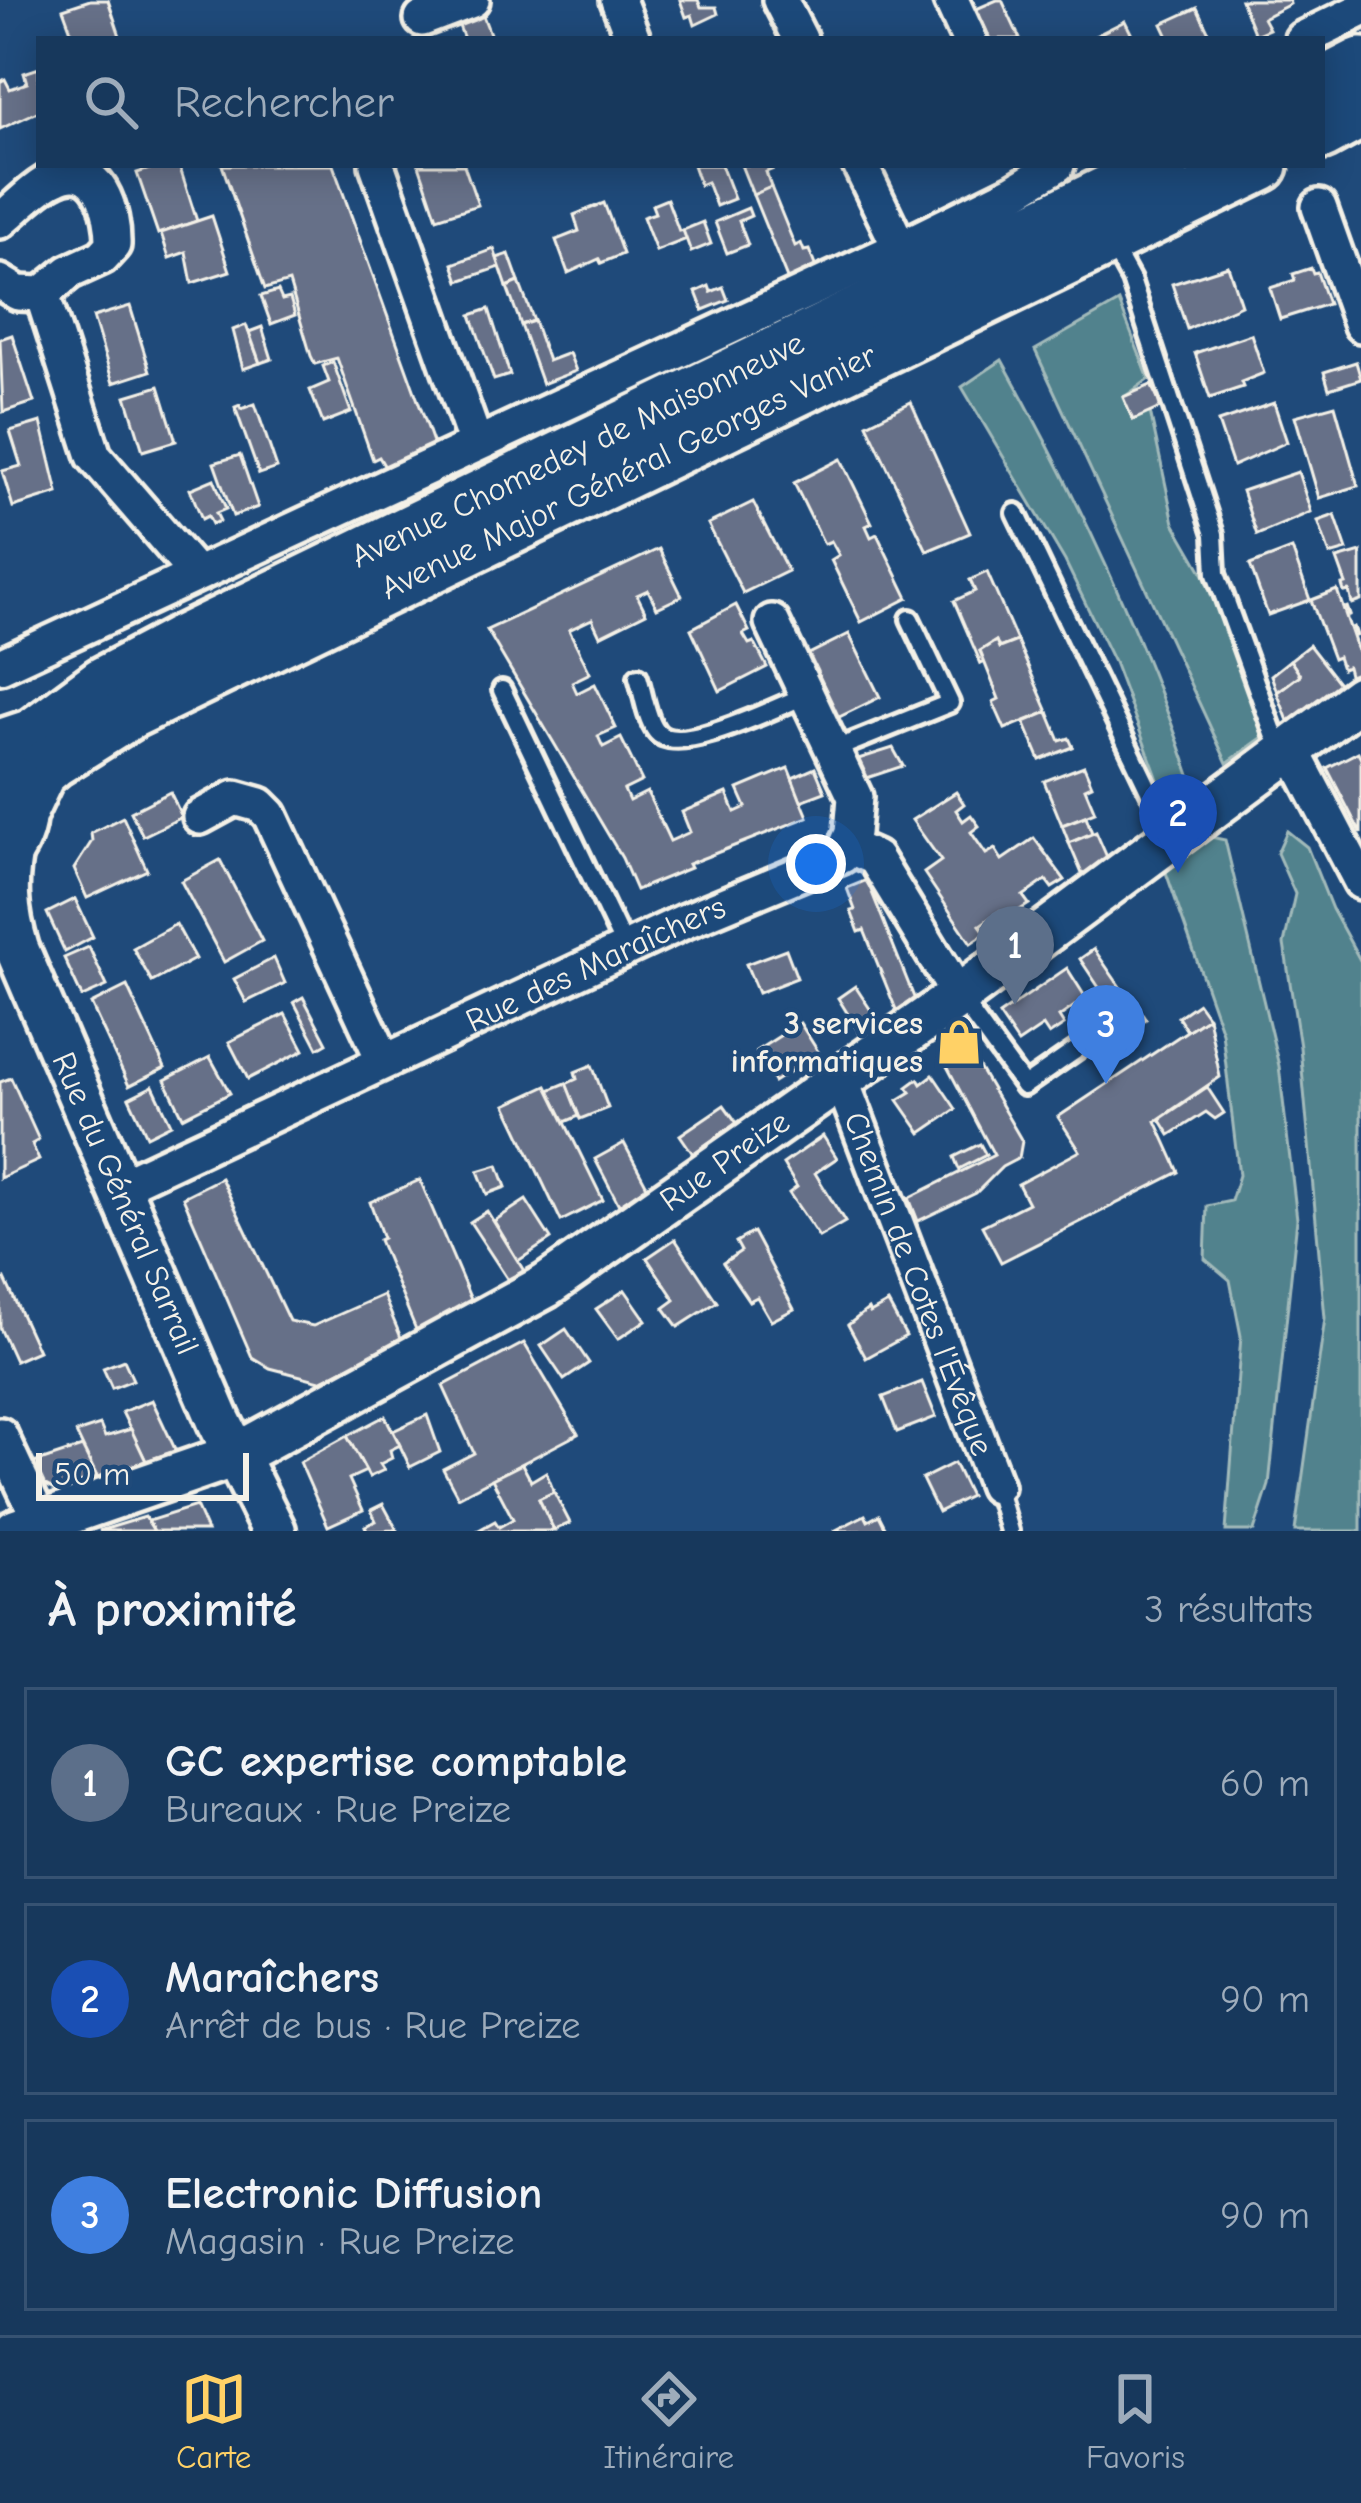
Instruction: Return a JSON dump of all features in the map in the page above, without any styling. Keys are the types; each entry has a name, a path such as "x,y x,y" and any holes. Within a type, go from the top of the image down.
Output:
{"main road":[{"path":"1325,82 1361,64"},
{"path":"1325,131 1361,112"},
{"name":"Avenue Chomedey de Maisonneuve","path":"0,746 33,735 103,683 177,644 1157,168"},
{"name":"Avenue Major Général Georges Vanier","path":"11,837 39,773 130,712 1256,168"},
{"path":"0,764 12,779 11,837"}],"street":[{"path":"422,19 472,0"},
{"path":"618,0 632,36"},
{"path":"780,0 798,36"},
{"path":"951,0 968,36"},
{"path":"1308,36 1361,10"},
{"path":"378,168 476,444"},
{"path":"861,168 900,248"},
{"name":"Avenue Chomedey de Maisonneuve","path":"0,666 900,248 1040,169"},
{"path":"0,221 51,179 65,174 93,181 104,193 113,223 113,244 102,257 69,272 42,294 18,293 0,282"},
{"path":"1319,207 1361,325"},
{"path":"42,294 94,456 196,574"},
{"path":"772,622 855,797 856,817 848,846 875,858 959,996"},
{"name":"Rue Preize","path":"28,1527 236,1455 546,1286 959,996 1361,697"},
{"path":"1288,754 1299,763 1361,882"},
{"path":"200,817 235,798 260,805 270,815 383,1060"},
{"name":"Rue du Général Sarrail","path":"11,837 4,883 8,939 274,1531"},
{"name":"Rue des Maraîchers","path":"120,1186 683,922 833,861 848,846"},
{"name":"Chemin de Cotes l'Évêque","path":"841,1079 995,1486"},
{"path":"0,1435 28,1527"}],"lane":[{"path":"1109,241 1131,280 1214,534 1216,574 1274,734 1288,754"},
{"path":"1016,513 1172,839"},
{"path":"833,750 950,703 910,619"},
{"path":"638,677 656,731 667,740 693,740 806,695"},
{"path":"502,691 626,950"},
{"path":"959,996 1024,1086 1092,1039"},
{"path":"995,1486 1010,1531"}],"path":[{"path":"1346,606 1361,650"}],"green space":[{"path":"1119,302 1149,379 1123,398 1133,420 1150,412 1174,523 1219,601 1270,732 1227,763 1035,350"},
{"path":"1002,360 1084,518 1155,681 1196,793 1178,806 1165,798 1114,662 1065,561 962,387"},
{"path":"1287,831 1307,847 1332,909 1361,962 1361,1531 1295,1531 1325,1318 1300,1047 1284,944 1295,894 1277,853"},
{"path":"1201,835 1225,840 1279,1066 1297,1219 1269,1485 1254,1531 1226,1531 1241,1336 1230,1280 1205,1259 1207,1206 1231,1201 1239,1175 1222,1032 1162,861"}],"building":[{"path":"108,0 120,36 73,36 63,9"},
{"path":"680,0 698,0 701,7 716,7 718,14 695,25 692,15 686,17"},
{"path":"1002,0 1019,36 989,36 976,9"},
{"path":"1241,0 1289,0 1290,4 1263,18 1269,29 1255,35"},
{"path":"480,8 491,36 463,36 456,18"},
{"path":"1197,8 1211,36 1168,36 1162,24"},
{"path":"1125,21 1132,36 1095,36"},
{"path":"36,69 36,112 0,129 0,82 5,79 10,89 27,83 24,73"},
{"path":"180,168 197,221 158,234 137,173"},
{"path":"223,168 334,168 434,445 385,467 379,457 373,460 337,358 315,364 311,356 289,282 265,289"},
{"path":"420,168 465,168 478,205 437,218"},
{"path":"694,168 722,168 734,199 716,206 707,182 700,185"},
{"path":"742,168 776,168 766,172 771,187 753,195"},
{"path":"771,187 795,246 801,243 804,251 809,250 816,268 788,281 753,195"},
{"path":"667,199 687,239 656,251 643,217 655,213 652,205"},
{"path":"604,203 623,254 568,273 556,240 579,231 574,215"},
{"path":"748,208 751,216 739,221 748,245 727,253 715,222"},
{"path":"212,216 230,271 192,283 186,252 169,258 161,233"},
{"path":"703,222 711,244 691,252 683,230"},
{"path":"494,249 500,267 459,281 453,264"},
{"path":"509,254 519,282 507,287 497,258"},
{"path":"1228,266 1241,305 1187,329 1172,284"},
{"path":"1311,268 1317,272 1328,304 1280,319 1270,288 1295,280 1293,274"},
{"path":"519,282 534,321 521,325 507,287"},
{"path":"709,286 711,292 723,287 728,300 703,310 696,292"},
{"path":"278,291 282,300 290,298 295,315 271,324 261,296"},
{"path":"130,306 150,371 113,383 93,317"},
{"path":"489,309 510,375 494,380 471,315"},
{"path":"534,321 548,361 569,353 576,371 542,384 521,325"},
{"path":"246,325 260,363 243,369 233,330"},
{"path":"262,327 272,359 260,363 249,332"},
{"path":"1251,334 1264,373 1241,382 1243,387 1210,398 1195,353"},
{"path":"12,335 34,402 3,412 0,339"},
{"path":"333,362 351,412 323,423 310,390 329,382 323,366"},
{"path":"1356,362 1361,379 1329,389 1324,372"},
{"path":"1151,385 1162,407 1133,420 1123,397"},
{"path":"159,386 176,441 143,451 126,396"},
{"path":"911,402 970,533 927,551 867,424"},
{"path":"1274,403 1287,442 1233,466 1218,422"},
{"path":"255,404 277,468 259,474 235,407"},
{"path":"1335,405 1358,486 1319,498 1295,416"},
{"path":"41,422 58,493 13,507 2,471 21,466 10,431"},
{"path":"240,455 258,507 233,516 214,463"},
{"path":"841,459 872,523 866,526 871,537 877,534 908,598 861,622 831,560 839,555 831,541 824,544 794,483"},
{"path":"1298,472 1311,512 1257,535 1242,491"},
{"path":"214,479 226,509 216,513 220,521 212,524 208,516 202,519 190,489"},
{"path":"753,502 788,571 743,593 708,524"},
{"path":"1335,515 1347,550 1330,555 1318,521"},
{"path":"659,549 682,596 657,608 648,590 637,595 646,613 600,636 592,619 569,630 590,673 572,682 577,693 595,684 616,728 598,736 603,747 621,738 642,781 624,790 629,801 647,792 670,841 690,832 682,812 727,793 735,812 746,807 738,789 788,768 808,817 688,864 690,868 636,890 622,858 487,630"},
{"path":"1292,549 1310,600 1268,615 1250,565"},
{"path":"1361,552 1361,601 1352,604 1349,591 1344,592 1342,585 1346,584 1337,559"},
{"path":"987,572 1017,641 999,648 996,641 980,651 985,662 981,664 954,601 975,591 970,580"},
{"path":"1337,590 1361,660 1361,671 1350,679 1347,667 1342,669 1338,657 1333,659 1311,600"},
{"path":"736,605 749,631 743,634 749,644 754,642 767,667 720,691 691,629"},
{"path":"849,634 880,697 833,720 821,694 826,691 821,681 815,683 803,657"},
{"path":"996,641 999,648 1017,641 1048,712 1005,729 980,651"},
{"path":"1309,645 1341,686 1290,726 1277,692 1300,675 1290,660"},
{"path":"1290,660 1300,675 1277,692 1271,675"},
{"path":"1048,712 1060,741 1069,738 1073,747 1040,760 1024,722"},
{"path":"893,748 903,766 861,780 852,761"},
{"path":"1358,752 1361,758 1361,834 1327,768"},
{"path":"1084,766 1092,785 1085,788 1095,812 1062,825 1044,781"},
{"path":"815,768 825,792 801,801 792,778"},
{"path":"170,792 182,817 143,836 131,812"},
{"path":"956,792 964,804 956,810 963,821 971,815 979,826 971,832 986,854 995,849 1002,860 1034,838 1065,880 1052,888 1046,880 1023,896 1029,904 1006,919 1000,911 980,925 986,933 971,943 924,873 941,861 912,820"},
{"path":"1086,816 1092,833 1069,843 1062,825"},
{"path":"123,817 147,870 87,898 74,869 92,841 91,833"},
{"path":"1096,832 1110,864 1086,883 1069,843"},
{"path":"220,860 262,941 224,962 181,881"},
{"path":"867,880 915,1000 897,1012 864,930 859,932 851,911 855,910 847,888"},
{"path":"75,899 93,937 65,952 47,913"},
{"path":"176,924 195,959 152,982 133,948"},
{"path":"89,947 107,986 82,997 64,958"},
{"path":"786,949 797,978 758,993 746,964"},
{"path":"1094,949 1125,994 1110,1004 1080,959"},
{"path":"274,958 285,983 246,1002 234,979"},
{"path":"1067,968 1086,998 1059,1017 1064,1025 1049,1035 1043,1026 1018,1043 999,1015"},
{"path":"127,986 165,1068 129,1086 91,1004"},
{"path":"855,986 880,1024 862,1037 838,998"},
{"path":"1130,995 1146,1019 1122,1035 1107,1011"},
{"path":"303,997 327,1043 318,1048 294,1002"},
{"path":"1198,1003 1208,1017 1187,1031 1178,1017"},
{"path":"285,1014 304,1050 248,1079 229,1042"},
{"path":"1208,1017 1220,1077 1156,1121 1179,1172 1001,1262 982,1226 1028,1203 1018,1184 1080,1151 1058,1117"},
{"path":"800,1023 819,1053 774,1082 756,1051"},
{"path":"963,1040 1022,1141 1019,1158 1002,1167 976,1193 918,1221 909,1198 994,1155 941,1055"},
{"path":"210,1057 230,1093 183,1117 165,1080"},
{"path":"592,1065 608,1108 580,1119 566,1084 577,1079 575,1072"},
{"path":"933,1075 956,1109 921,1133 898,1100 911,1092 907,1087 918,1079 921,1084"},
{"path":"11,1078 39,1140 32,1144 39,1160 0,1178 0,1082"},
{"path":"566,1083 579,1116 565,1122 549,1090"},
{"path":"153,1086 171,1124 147,1136 129,1098"},
{"path":"547,1086 603,1200 561,1221 506,1105"},
{"path":"1207,1087 1224,1113 1215,1119 1206,1112 1170,1135 1160,1119"},
{"path":"724,1105 737,1123 693,1154 680,1135"},
{"path":"823,1136 837,1158 815,1173 845,1222 819,1237 789,1193 797,1187 783,1164"},
{"path":"624,1143 647,1186 619,1205 595,1159"},
{"path":"980,1144 986,1155 959,1169 954,1157"},
{"path":"498,1165 506,1187 487,1194 478,1171"},
{"path":"221,1178 289,1321 313,1326 383,1295 402,1340 320,1381 270,1368 252,1357 183,1197"},
{"path":"420,1180 472,1302 417,1332 379,1240 383,1238 370,1202"},
{"path":"526,1200 551,1239 518,1261 494,1221"},
{"path":"487,1211 524,1271 508,1280 470,1222"},
{"path":"753,1232 794,1309 771,1321 757,1297 749,1301 723,1263 741,1251 736,1242"},
{"path":"675,1239 717,1302 678,1327 664,1308 675,1300 647,1258"},
{"path":"5,1279 38,1351 15,1361 0,1328 0,1281"},
{"path":"625,1290 646,1320 618,1339 596,1309"},
{"path":"888,1303 906,1336 866,1358 848,1325 868,1309 870,1313"},
{"path":"566,1329 589,1363 564,1380 541,1346"},
{"path":"524,1343 578,1434 458,1497 443,1469 474,1453 443,1386"},
{"path":"124,1360 133,1380 112,1388 103,1368"},
{"path":"922,1382 936,1417 897,1432 883,1397"},
{"path":"152,1400 176,1451 146,1461 122,1412"},
{"path":"427,1415 440,1452 410,1467 393,1431"},
{"path":"385,1416 400,1445 390,1450 392,1458 380,1464 384,1470 369,1477 347,1436"},
{"path":"100,1425 105,1437 131,1429 146,1461 97,1477 76,1433"},
{"path":"347,1436 366,1471 349,1479 363,1510 328,1526 300,1462"},
{"path":"82,1447 97,1477 57,1491 40,1482 31,1464"},
{"path":"954,1463 970,1496 938,1512 922,1479"},
{"path":"522,1464 531,1481 546,1472 554,1492 539,1499 554,1531 477,1531 495,1521 499,1527 513,1519 492,1479"},
{"path":"554,1492 570,1523 554,1530 539,1499"},
{"path":"383,1504 397,1530 367,1531 365,1526 376,1521 371,1510"},
{"path":"196,1506 207,1531 154,1531 148,1521"},
{"path":"865,1515 868,1521 879,1515 887,1531 834,1531"},
{"path":"145,1517 154,1531 99,1531"}],"place":[{"name":"Maraîchers","path":"1178,873"},
{"name":"GC expertise comptable","path":"1015,1005"},
{"name":"3 services informatiques","path":"959,1042"},
{"name":"Electronic Diffusion","path":"1106,1084"}]}
